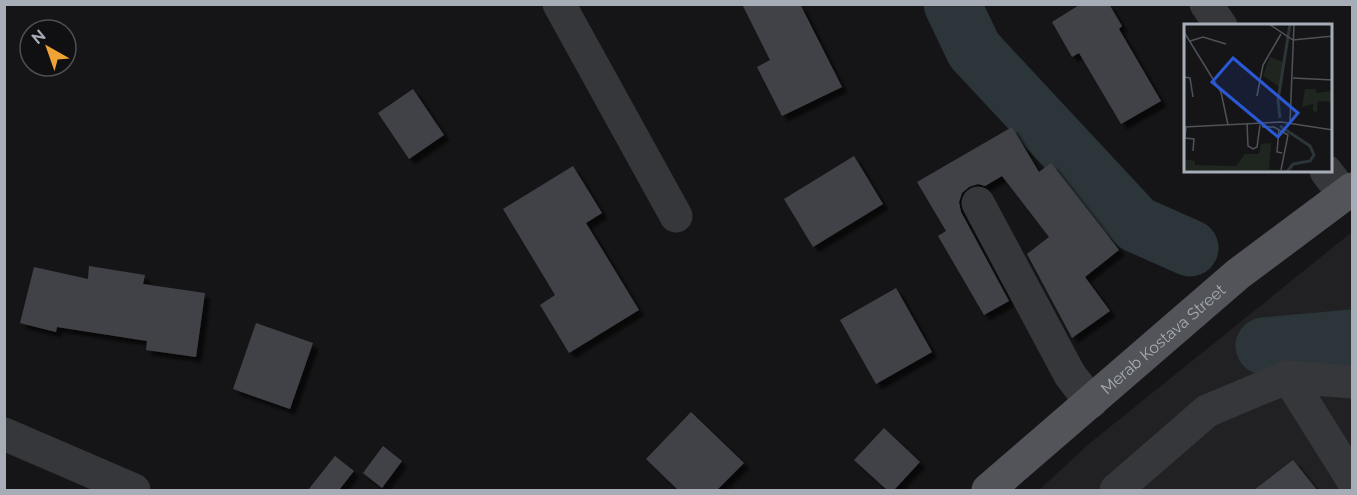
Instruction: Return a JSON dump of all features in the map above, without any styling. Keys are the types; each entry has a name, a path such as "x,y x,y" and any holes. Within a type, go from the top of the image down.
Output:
{"main road":[{"name":"Merab Kostava Street","path":"1000,486 1091,402 1341,185"}],"street":[{"path":"559,4 676,216"},
{"path":"1206,4 1220,24"},
{"path":"978,203 1070,375 1091,402"},
{"path":"1288,377 1353,479"},
{"path":"1116,490 1207,411 1288,377 1353,382"},
{"path":"4,434 134,490"}],"shaded area":[{"path":"1352,232 1352,490 1039,490 1090,443"}],"building":[{"path":"742,4 800,4 842,87 782,116 757,67 770,60"},
{"path":"1081,4 1109,4 1122,26 1119,29 1161,101 1121,124 1079,53 1072,57 1052,22"},
{"path":"413,89 444,135 409,159 378,113"},
{"path":"1012,127 1039,172 1051,163 1119,250 1085,277 1110,311 1072,338 1027,254 1049,237 1002,176 985,186 978,184 969,187 962,193 959,202 961,212 1009,301 984,315 938,236 946,231 917,182"},
{"path":"854,156 883,204 813,247 784,199"},
{"path":"573,166 602,213 586,223 639,310 569,353 540,305 555,295 503,209"},
{"path":"89,266 145,275 143,284 205,293 196,357 146,350 147,341 57,327 56,332 20,323 34,267 88,279"},
{"path":"896,288 932,352 876,384 840,320"},
{"path":"256,323 313,343 290,409 233,389"},
{"path":"691,412 744,463 717,490 678,490 646,459"},
{"path":"884,428 920,462 894,490 887,490 854,460"},
{"path":"383,446 402,461 382,488 363,473"},
{"path":"335,456 354,471 339,490 308,490"},
{"path":"1293,460 1317,490 1254,490"}],"waterway":[{"path":"952,4 974,50 1136,224 1190,248"},
{"path":"1264,346 1352,338"}]}
